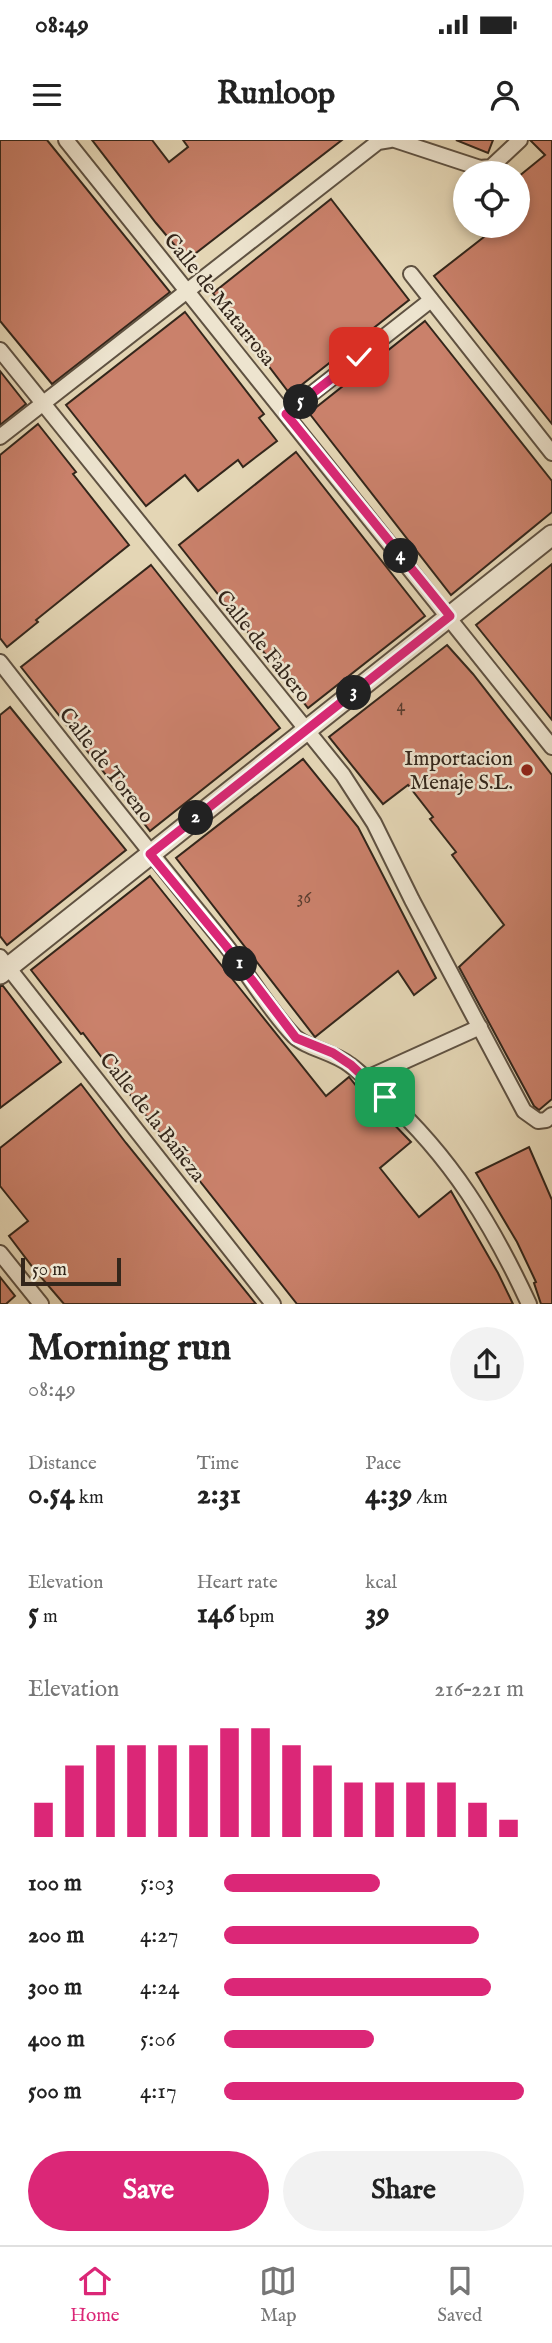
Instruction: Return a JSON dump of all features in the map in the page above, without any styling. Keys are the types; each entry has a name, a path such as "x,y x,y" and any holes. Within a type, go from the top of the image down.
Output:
{"street":[{"name":"Calle de Matarrosa","path":"66,140 450,616 552,747"},
{"path":"0,437 378,142 393,140 480,168 491,167 520,140"},
{"path":"411,274 552,453"},
{"path":"286,414 431,300"},
{"name":"Calle de Fabero","path":"0,350 343,775 374,823 524,1111 538,1121 546,1120 552,1115"},
{"path":"3,966 306,732 552,535"},
{"name":"Calle de Toreno","path":"0,662 296,1038 333,1053 351,1065 440,1152 468,1189 495,1235 529,1304"},
{"name":"Calle de la Bañeza","path":"3,966 273,1304"},
{"path":"365,1079 480,1027"},
{"path":"0,1253 41,1304"}],"building":[{"path":"0,140 47,140 170,292 52,384 0,321"},
{"path":"92,140 152,140 169,162 188,147 183,140 342,140 187,260"},
{"path":"456,140 493,140 488,153"},
{"path":"530,140 552,140 552,424 434,276 483,238 530,238 530,167 545,155"},
{"path":"331,199 409,300 290,394 213,293"},
{"path":"185,312 264,414 259,418 277,441 243,467 238,460 198,491 185,475 146,506 66,405"},
{"path":"425,321 552,481 552,512 451,595 309,413"},
{"path":"0,371 26,404 0,425"},
{"path":"38,424 129,545 36,620 38,622 7,647 0,638 0,455"},
{"path":"296,452 425,616 308,708 179,545"},
{"path":"552,564 552,720 476,625"},
{"path":"151,565 280,728 150,831 21,667"},
{"path":"447,645 552,775 552,1099 539,1110 534,1106 459,967 504,925 452,855 456,852 408,785 383,804 329,737"},
{"path":"10,707 126,850 7,945 0,936 0,715"},
{"path":"303,759 358,827 436,978 414,995 398,971 315,1037 176,858"},
{"path":"150,876 326,1096 349,1077 381,1117 384,1114 411,1142 380,1168 419,1217 451,1191 513,1304 297,1304 31,970"},
{"path":"0,986 3,986 61,1062 0,1108"},
{"path":"81,1084 256,1304 64,1304 34,1269 9,1236 28,1221 0,1186 0,1148"},
{"path":"529,1147 552,1200 552,1304 541,1304 534,1283 536,1282 517,1242 476,1173"},
{"path":"0,1277 15,1296 6,1304 0,1304"}],"place":[{"name":"Importacion Menaje S.L.","path":"527,770"}],"route":[{"path":"359,357 286,414 450,616 150,854 226,946 296,1038 333,1053 351,1065 385,1097"}]}
